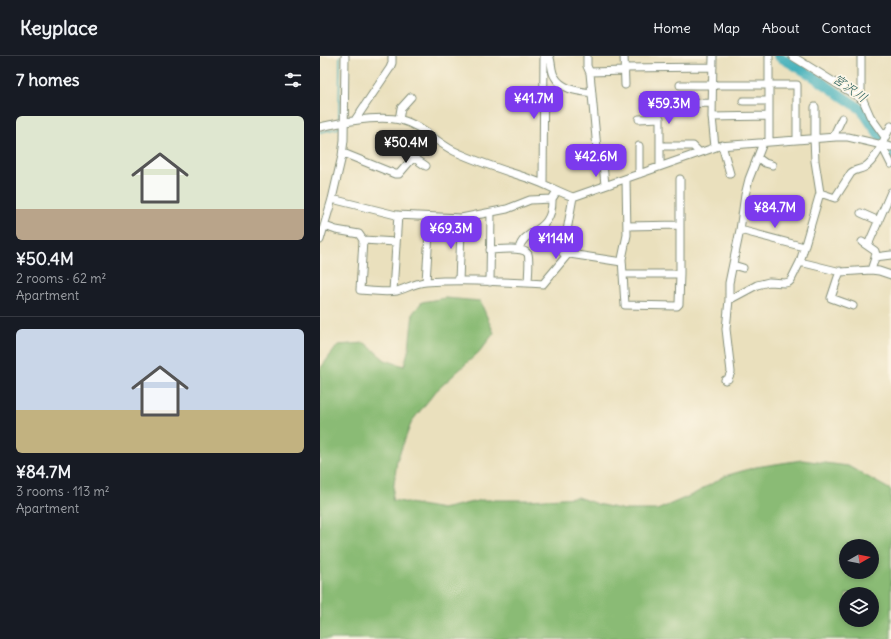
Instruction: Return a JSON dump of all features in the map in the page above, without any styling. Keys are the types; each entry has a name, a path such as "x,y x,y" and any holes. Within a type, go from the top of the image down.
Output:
{"street":[{"path":"320,240 325,226 343,153 345,56"},
{"path":"355,120 390,68 392,56"},
{"path":"586,56 587,66 590,72 597,149 602,153 605,185"},
{"path":"624,56 625,85"},
{"path":"713,56 712,117 719,146 730,174"},
{"path":"725,380 728,379 731,372 726,329 729,300 728,282 733,265 749,179 766,143 769,116 769,56"},
{"path":"792,56 860,98 866,105 870,116 885,138"},
{"path":"860,98 861,56"},
{"path":"543,184 544,57 550,58 555,78 562,84 571,89 592,93"},
{"path":"590,72 625,69 713,67"},
{"path":"680,85 797,85 797,140"},
{"path":"398,120 402,108 410,97"},
{"path":"743,101 769,101"},
{"path":"679,104 712,104"},
{"path":"729,300 758,285 769,282 789,282 800,262 820,193 815,161 815,107"},
{"path":"712,117 769,116"},
{"path":"639,119 660,118 660,166"},
{"path":"833,137 842,118"},
{"path":"320,127 355,120 398,120 414,125 444,146 465,156 543,184 573,197 719,146 833,137 848,138 891,147"},
{"path":"820,193 835,198 854,170 867,166 882,146 891,126"},
{"path":"343,153 395,174 399,174 431,137"},
{"path":"397,146 426,166"},
{"path":"639,146 639,174"},
{"path":"660,146 692,146 699,152"},
{"path":"882,146 891,164"},
{"path":"758,158 765,163 772,165"},
{"path":"626,179 627,235 622,262 624,305 676,306 679,304 680,274 680,179"},
{"path":"519,249 527,237 548,221 552,199 557,191"},
{"path":"871,270 875,257 875,251 865,244 880,221 891,192"},
{"path":"573,197 563,253 622,262"},
{"path":"332,199 398,215 461,218 506,209 530,200 552,199"},
{"path":"490,282 491,212"},
{"path":"861,214 880,221"},
{"path":"393,291 398,215"},
{"path":"426,282 430,217"},
{"path":"459,281 461,218"},
{"path":"627,226 680,225"},
{"path":"325,226 336,230 359,234 363,240 360,290 393,291 417,283 426,282 459,281 543,284 568,254"},
{"path":"740,230 804,247"},
{"path":"363,240 396,242"},
{"path":"490,250 524,250 528,255 528,283"},
{"path":"875,257 891,255"},
{"path":"800,262 840,271 871,270 891,275"},
{"path":"733,265 744,268"},
{"path":"840,271 830,298 853,306"},
{"path":"623,274 680,274"}],"green space":[{"path":"445,298 480,301 494,333 479,352 436,391 412,421 397,460 392,500 442,509 482,500 530,500 577,497 597,504 625,510 657,510 694,494 725,476 756,467 802,460 848,466 891,490 891,639 320,639 320,369 338,345 365,343 385,360 404,366 409,348 413,313 422,302"}],"waterway":[{"path":"339,120 340,56"},
{"name":"宮沢川","path":"778,56 811,75 861,109 880,137"},
{"path":"320,132 339,128 339,125"},
{"name":"宮沢川","path":"889,151 891,155"}]}
